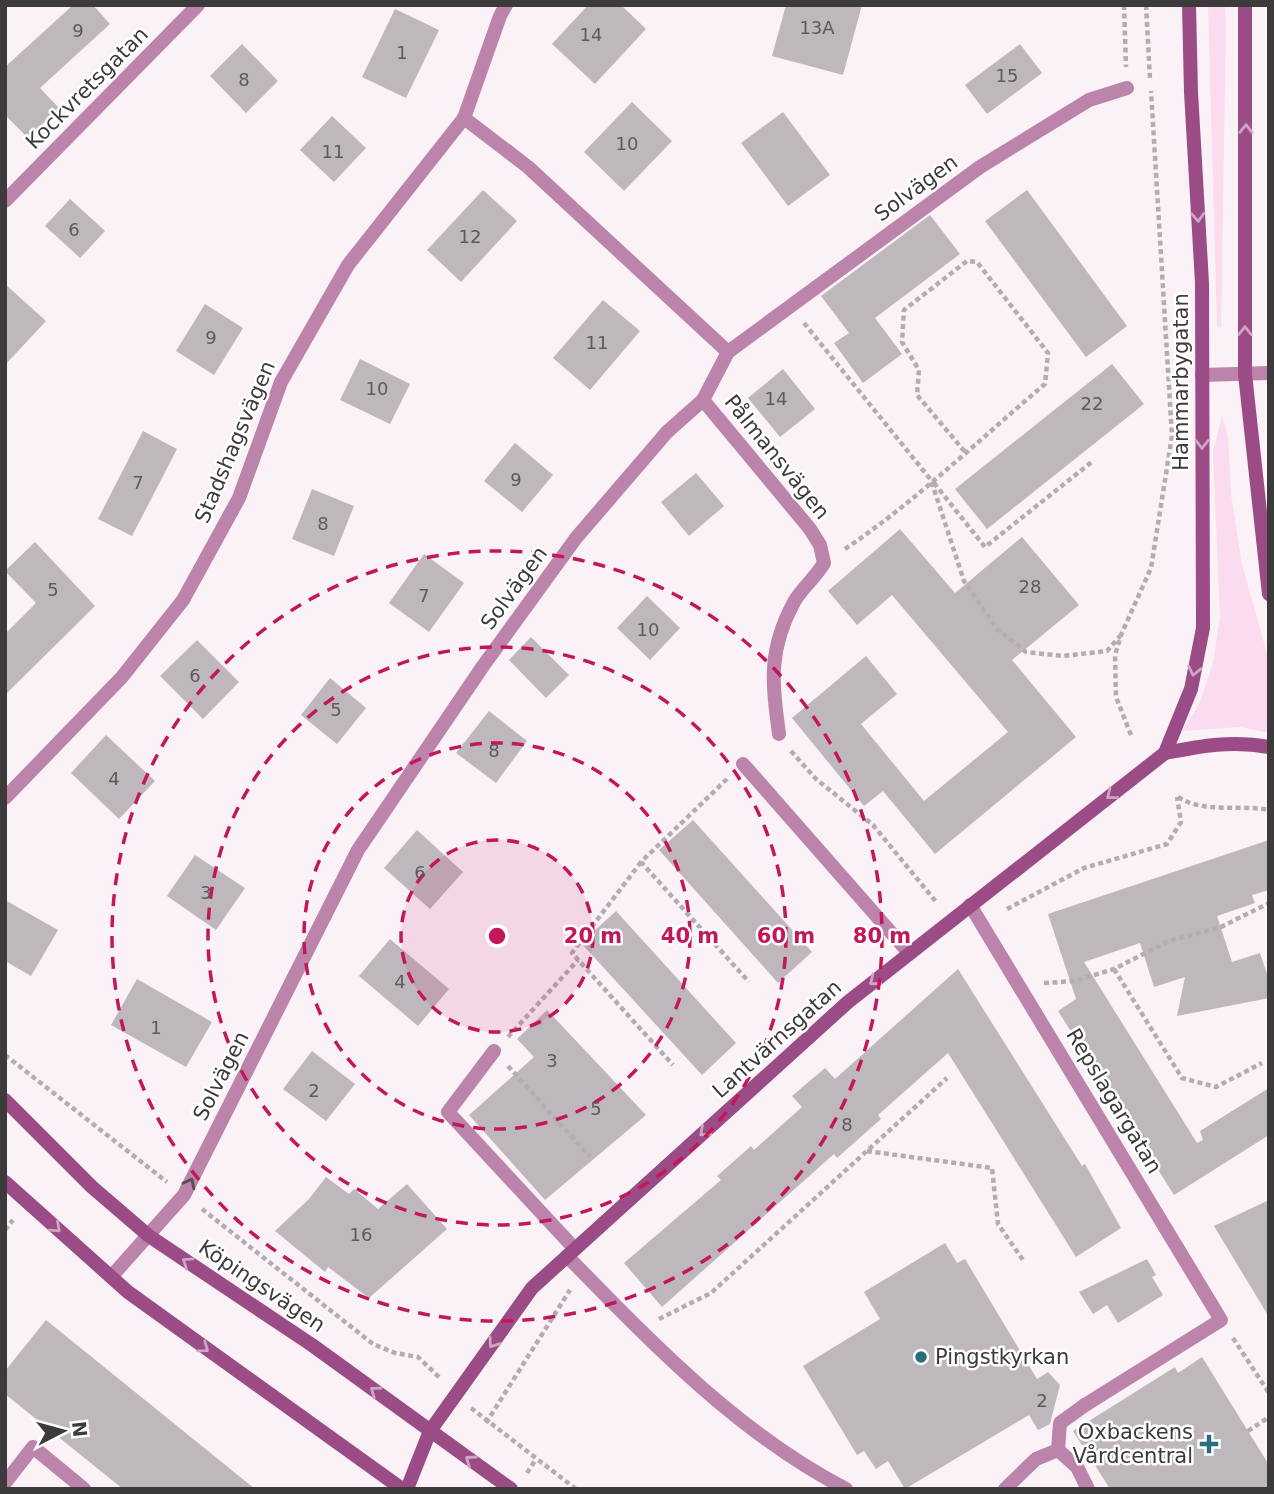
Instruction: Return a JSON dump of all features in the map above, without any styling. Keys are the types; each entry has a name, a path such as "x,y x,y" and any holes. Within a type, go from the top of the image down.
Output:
{"main road":[{"name":"Hammarbygatan","path":"1165,753 1191,689 1203,628 1202,283 1189,5"},
{"path":"1245,5 1245,374 1269,594"},
{"name":"Lantvärnsgatan","path":"404,1489 430,1431 532,1287 848,1002 1165,753 1222,743 1243,742 1269,747"},
{"name":"Köpingsvägen","path":"5,1101 92,1187 149,1236 312,1345 511,1489"},
{"path":"5,1182 139,1300 404,1489"}],"street":[{"name":"Kockvretsgatan","path":"5,201 198,5"},
{"name":"Stadshagsvägen","path":"5,798 122,677 183,600 239,498 281,382 348,265 464,118 506,5"},
{"name":"Solvägen","path":"111,1277 184,1195 358,850 396,793 576,538 667,432 703,400 728,352 980,167 1089,100 1127,88"},
{"path":"464,118 528,167 728,352"},
{"path":"1202,375 1269,373"},
{"name":"Pålmansvägen","path":"703,400 810,528 820,545 824,563"},
{"path":"779,734 771,679 777,645 795,600 816,578 824,563"},
{"path":"743,764 909,953"},
{"name":"Repslagargatan","path":"970,905 1222,1320"},
{"path":"494,1052 448,1112 571,1253 586,1275 640,1328 734,1417 813,1472 846,1489"},
{"path":"1058,1450 1060,1423 1222,1320"},
{"path":"5,1483 33,1447 84,1489"},
{"path":"1005,1489 1036,1459 1058,1450"},
{"path":"1058,1450 1077,1467 1088,1489"}],"path":[{"path":"1124,5 1127,88"},
{"path":"1132,735 1116,697 1115,655 1150,568 1172,436 1146,5"},
{"path":"824,563 856,541 965,452 1045,384 1048,353 977,262 967,261 904,310 902,342 919,370 916,395 965,452"},
{"path":"790,306 985,547 1093,461"},
{"path":"931,480 964,580 997,629 1026,652 1063,656 1107,650 1121,635"},
{"path":"779,734 816,779 873,825 941,907"},
{"path":"673,1065 572,953 641,862 743,764"},
{"path":"980,921 992,912 1008,909 1084,868 1167,844 1181,822 1177,797 1205,809 1239,806 1269,810"},
{"path":"641,862 749,982"},
{"path":"1037,983 1075,981 1114,969 1169,941 1221,927 1269,903"},
{"path":"578,960 494,1052 590,1157"},
{"path":"1114,969 1182,1078 1216,1087 1262,1063"},
{"path":"5,1055 373,1344 395,1353 418,1357"},
{"path":"640,1328 710,1293 947,1078"},
{"path":"867,1151 992,1168 998,1224 1023,1260"},
{"path":"5,1230 14,1219"},
{"path":"576,1489 486,1423 563,1297 586,1275"},
{"path":"1222,1320 1269,1393"},
{"path":"1248,1431 1269,1418"}],"shaded area":[{"path":"1208,5 1225,5 1226,24 1221,328 1217,327"},
{"path":"1222,416 1228,436 1231,494 1242,564 1269,661 1269,733 1240,727 1182,731 1199,704 1213,664 1220,617 1213,452"}],"building":[{"path":"73,5 93,5 110,24 40,88 59,108 28,138 5,115 5,67"},
{"path":"588,5 621,5 646,29 595,84 552,44"},
{"path":"786,5 862,5 843,75 772,56"},
{"path":"395,9 439,30 406,98 362,77"},
{"path":"242,44 278,81 246,113 210,76"},
{"path":"1020,44 1042,73 987,114 965,85"},
{"path":"632,102 672,141 624,191 584,152"},
{"path":"783,112 830,175 788,206 741,143"},
{"path":"332,116 366,148 334,182 300,150"},
{"path":"483,190 517,221 461,282 427,250"},
{"path":"1027,190 1127,326 1086,357 985,221"},
{"path":"70,199 105,231 80,258 45,226"},
{"path":"930,215 960,254 875,318 902,354 863,383 834,343 849,333 821,296"},
{"path":"5,284 46,321 5,365"},
{"path":"603,300 640,331 590,390 553,358"},
{"path":"205,304 243,328 214,375 176,351"},
{"path":"360,359 410,384 390,424 340,400"},
{"path":"1112,364 1144,404 987,529 955,489"},
{"path":"783,369 815,409 780,437 748,398"},
{"path":"143,431 177,449 132,536 98,519"},
{"path":"515,443 553,475 522,512 484,481"},
{"path":"696,473 724,506 689,536 661,502"},
{"path":"312,489 354,506 334,556 292,539"},
{"path":"900,529 955,593 1022,537 1079,605 1012,660 1076,737 935,854 883,791 864,806 792,718 866,656 897,694 861,724 924,801 1008,732 892,595 857,625 828,591"},
{"path":"35,542 95,606 5,695 5,634 36,603 5,571"},
{"path":"424,554 464,583 429,632 389,603"},
{"path":"647,596 680,628 650,660 617,628"},
{"path":"531,637 569,675 546,698 509,660"},
{"path":"197,640 239,682 203,719 160,676"},
{"path":"330,678 366,708 337,744 301,715"},
{"path":"489,711 527,741 496,783 456,753"},
{"path":"106,735 155,781 119,819 71,773"},
{"path":"693,820 812,952 778,983 659,850"},
{"path":"417,830 463,872 430,909 384,868"},
{"path":"1269,840 1269,890 1252,895 1255,903 1217,916 1232,962 1260,953 1269,980 1269,998 1177,1016 1185,977 1154,987 1140,943 1084,962 1197,1143 1203,1140 1200,1131 1269,1088 1269,1135 1174,1195 1058,1011 1076,999 1048,914"},
{"path":"195,855 245,888 216,930 167,896"},
{"path":"5,900 58,930 31,976 5,961"},
{"path":"616,911 736,1043 702,1075 581,943"},
{"path":"390,939 449,989 418,1026 359,976"},
{"path":"958,969 1082,1166 1085,1164 1121,1228 1076,1257 948,1053 878,1115 881,1119 837,1158 834,1154 662,1307 624,1263 721,1180 717,1176 751,1146 754,1150 802,1107 792,1096 825,1068 835,1079"},
{"path":"137,979 212,1022 186,1067 111,1025"},
{"path":"547,1010 646,1115 545,1200 469,1115 534,1057 517,1039"},
{"path":"312,1051 355,1084 326,1121 283,1089"},
{"path":"326,1177 349,1194 354,1189 378,1209 407,1184 447,1229 369,1298 328,1267 325,1272 275,1231 309,1199"},
{"path":"1269,1200 1269,1317 1214,1226"},
{"name":"Pingstkyrkan","path":"945,1243 957,1263 965,1259 1037,1379 1048,1372 1060,1385 1050,1424 1038,1430 1029,1415 905,1489 888,1461 876,1469 864,1451 857,1455 803,1366 880,1319 864,1292"},
{"path":"1147,1259 1156,1275 1152,1277 1163,1295 1118,1323 1107,1305 1093,1314 1079,1292"},
{"path":"46,1320 255,1489 123,1489 5,1394 5,1371"},
{"path":"1202,1357 1269,1465 1269,1489 1110,1489 1073,1431 1175,1367 1178,1373"}],"place":[{"name":"Pingstkyrkan","path":"921,1357"},
{"name":"Oxbackens Vårdcentral","path":"1209,1444"}]}
